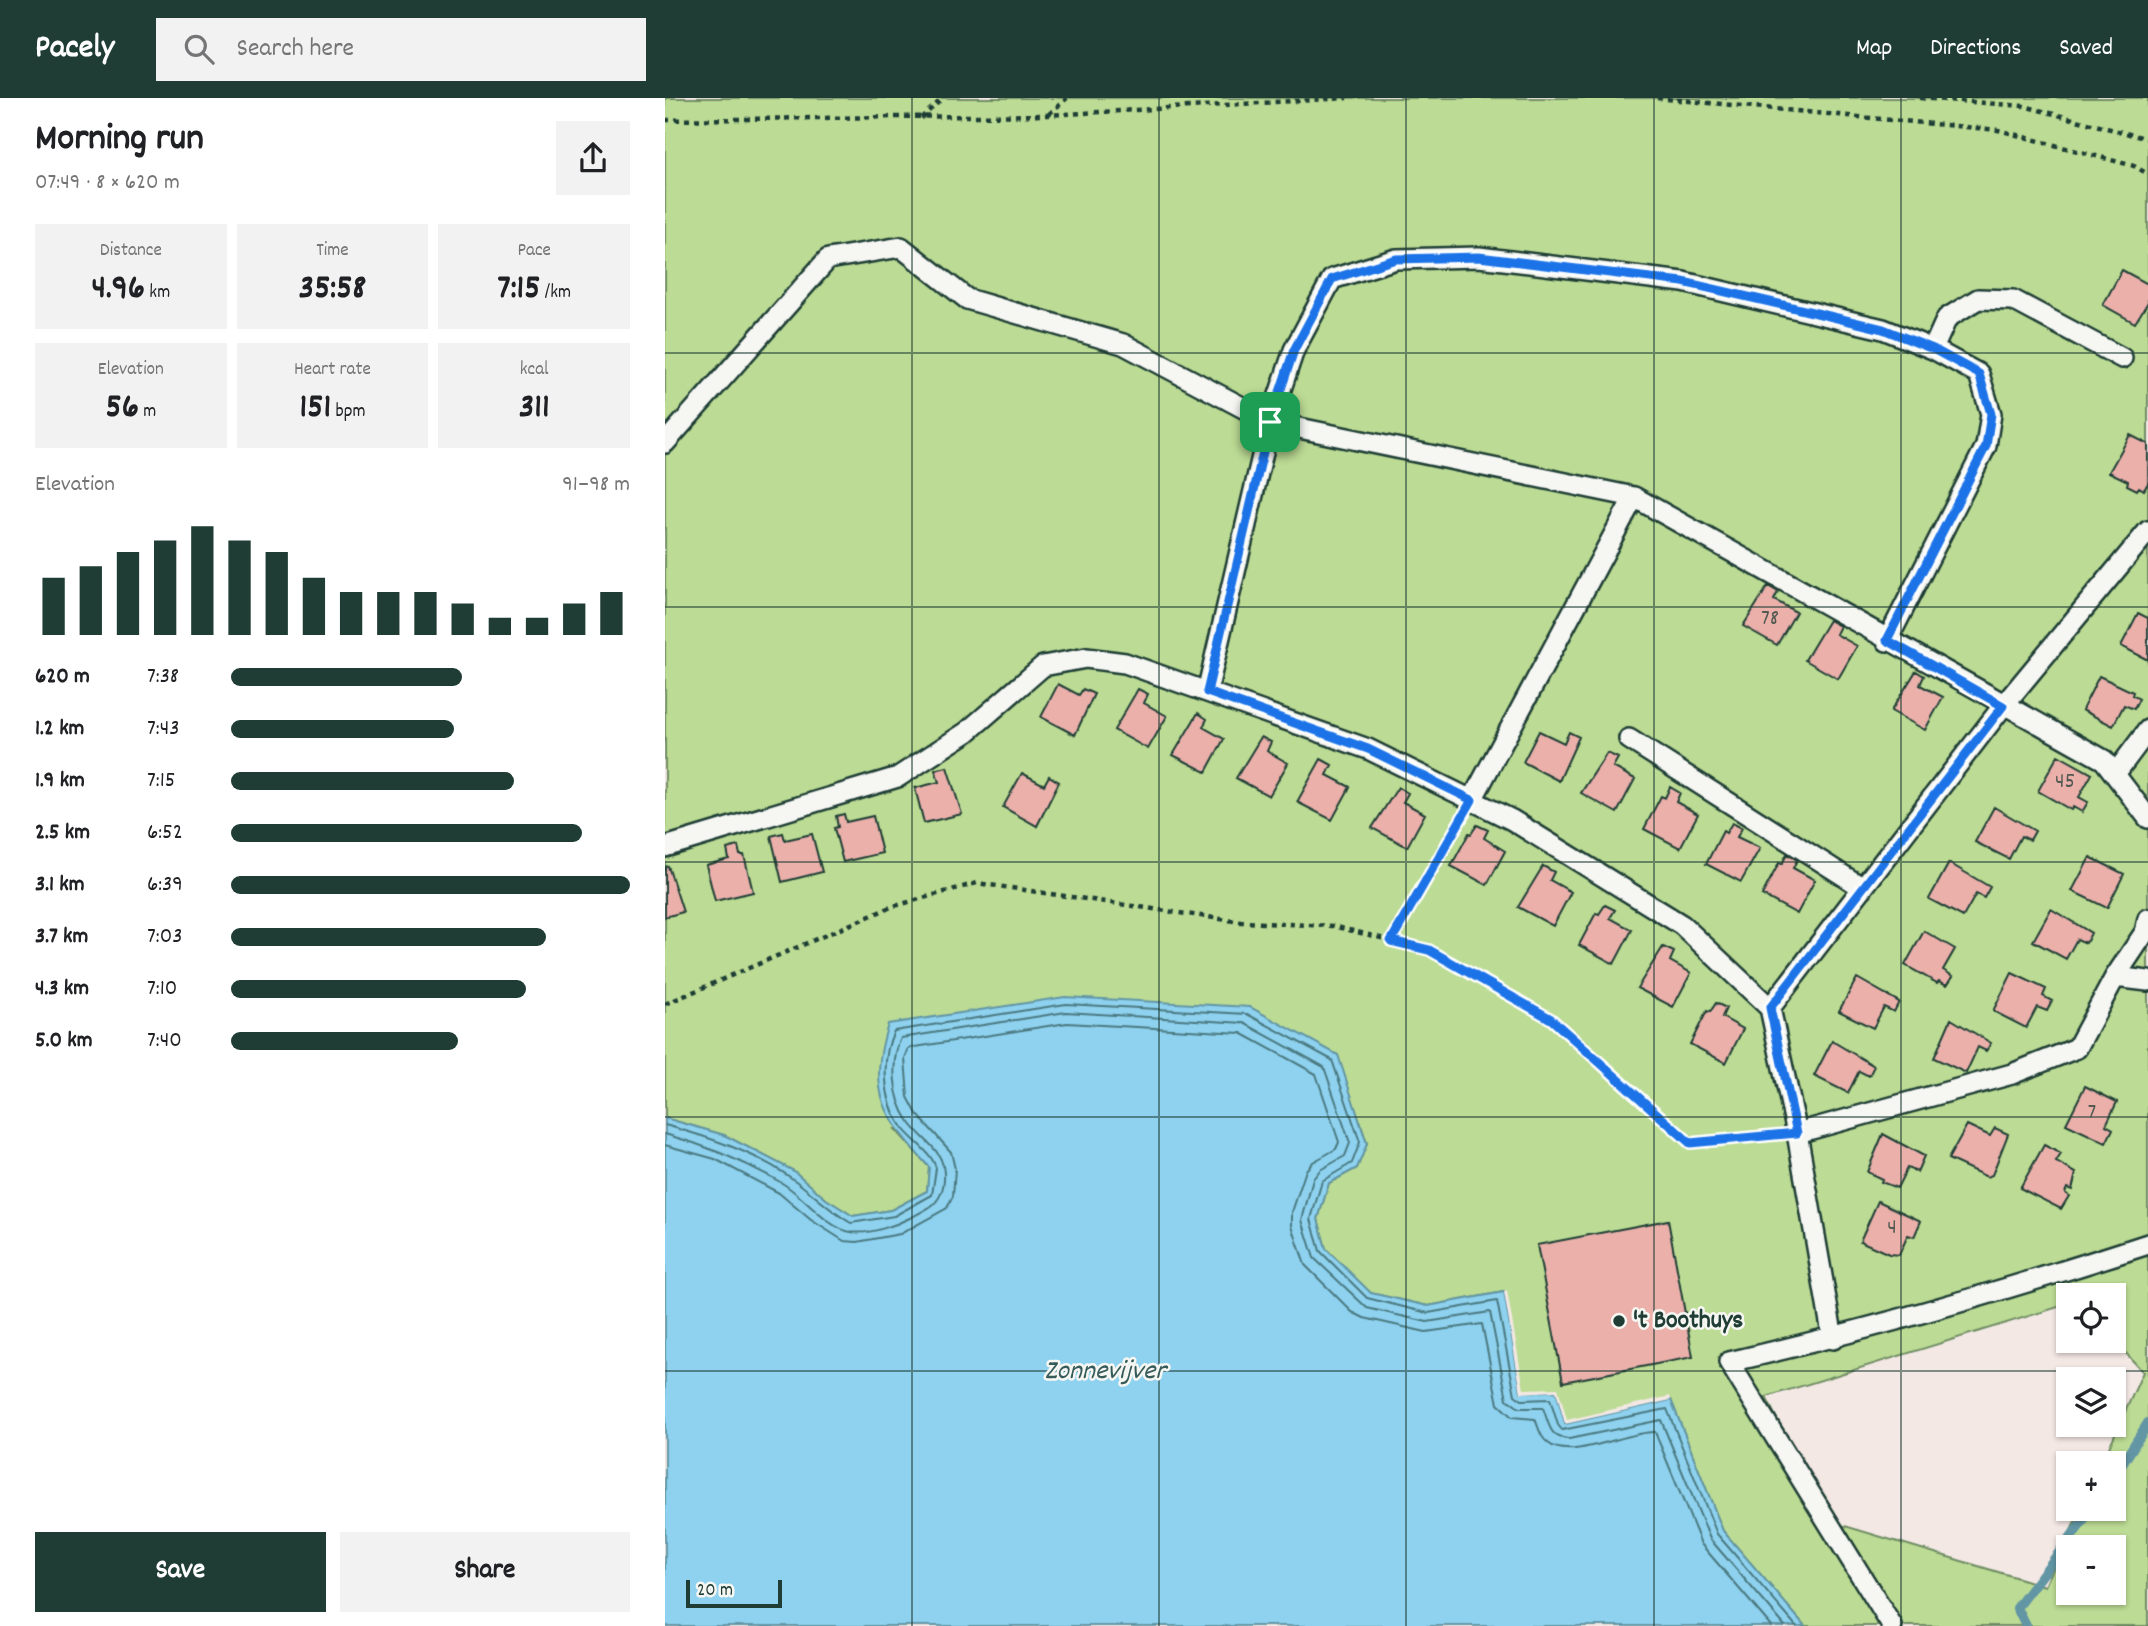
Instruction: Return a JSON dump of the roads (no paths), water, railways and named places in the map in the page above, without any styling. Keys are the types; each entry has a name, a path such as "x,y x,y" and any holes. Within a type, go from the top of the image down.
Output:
{"lane":[{"path":"665,443 828,259 901,247 967,299 1123,344 1270,422 1634,498 2003,706 2105,760 2148,818"},
{"path":"1207,692 1270,422 1294,350 1332,279 1396,259 1479,257 1683,282 1883,329 1933,349 1979,374 1991,414 1986,446 1887,640"},
{"path":"1933,349 1947,318 1978,299 2013,300 2122,358"},
{"path":"1472,800 1634,498"},
{"path":"1770,1008 2003,706 2148,531"},
{"path":"665,847 898,777 967,732 1043,666 1086,658 1125,663 1368,749 1512,820 1682,925 1770,1008 1797,1133 1833,1339"},
{"path":"2115,774 2148,730"},
{"path":"1629,740 1863,888"},
{"path":"1797,1133 2013,1074 2077,1048 2115,977 2145,932 2148,919"},
{"path":"2115,977 2148,981"},
{"path":"1892,1626 1729,1362 1833,1339 2009,1289 2148,1244"}],"water":[{"name":"Zonnevijver","path":"1065,997 1250,1007 1338,1055 1367,1144 1357,1168 1329,1183 1318,1219 1326,1249 1371,1293 1428,1306 1504,1292 1521,1392 1556,1391 1565,1424 1671,1400 1723,1531 1805,1626 665,1626 665,1118 724,1135 794,1171 826,1199 853,1216 891,1210 927,1191 929,1167 901,1133 884,1103 879,1068 888,1024"}],"waterway":[{"path":"2126,1458 2148,1423"},
{"path":"2026,1626 2017,1608 2083,1521"}],"place":[{"name":"'t Boothuys","path":"1619,1321"}]}
